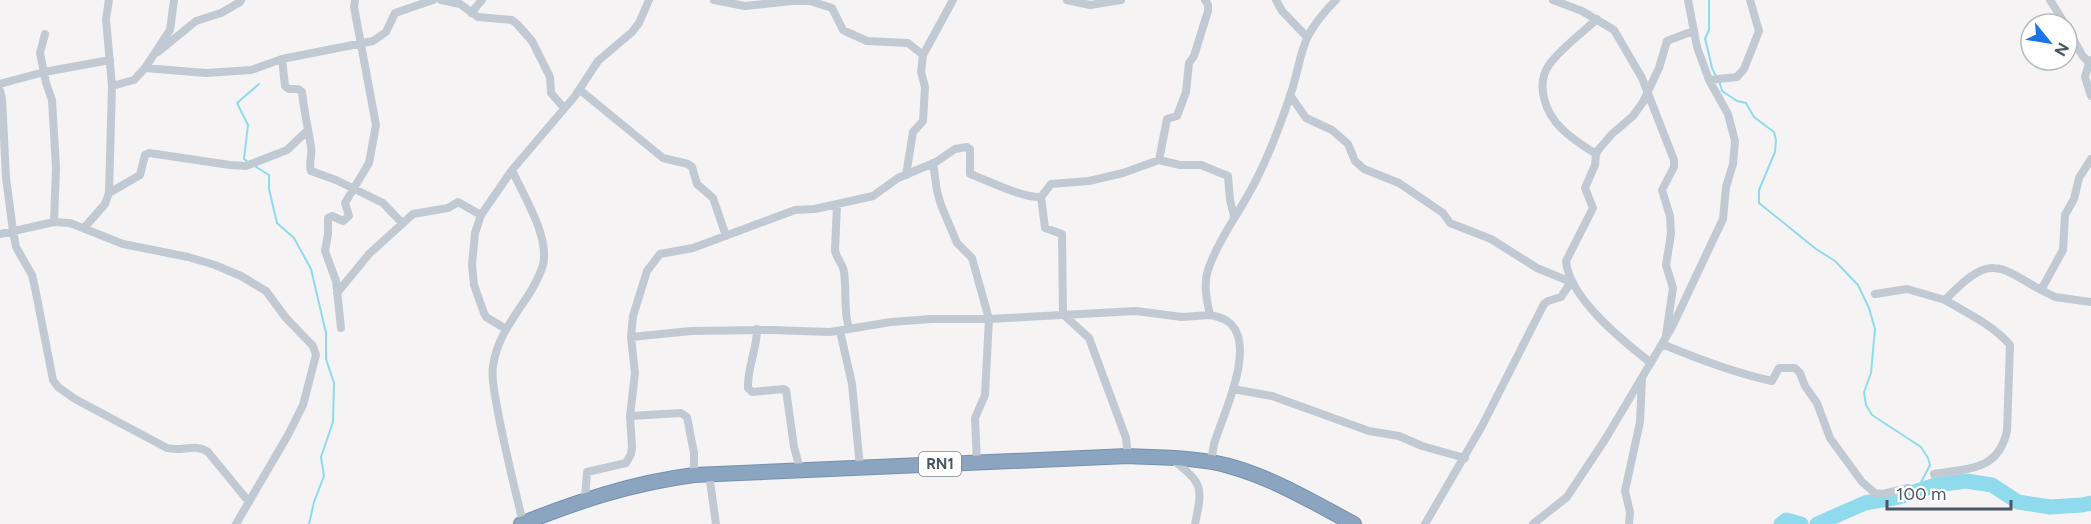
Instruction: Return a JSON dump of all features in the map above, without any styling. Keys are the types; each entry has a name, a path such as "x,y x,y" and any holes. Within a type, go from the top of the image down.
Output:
{"highway":[{"name":"RN1","path":"522,524 585,500 639,484 694,475 1128,456 1211,462 1228,466 1294,492 1354,524"}],"street":[{"path":"84,228 105,204 109,193 112,86 106,19 109,0"},
{"path":"112,86 134,80 145,68 170,30 174,0"},
{"path":"152,57 196,21 221,13 241,0"},
{"path":"341,328 336,281 325,251 328,218 332,216 343,220 349,216 345,203 369,163 376,125 354,7 356,0"},
{"path":"145,68 206,73 251,70 282,59 373,41 385,34 395,13 433,0"},
{"path":"441,0 460,4 478,17 512,20 517,24 532,41 550,77 551,93 564,108"},
{"path":"471,13 482,0"},
{"path":"506,329 486,317 474,285 472,255 475,233 481,215 512,170 580,90 598,61 632,32 639,23 649,0"},
{"path":"714,0 745,6 810,1 832,8 843,30 847,32 867,41 908,43 923,56"},
{"path":"906,175 913,132 923,120 925,87 921,72 923,56 953,0"},
{"path":"1067,0 1090,5 1117,1"},
{"path":"1159,160 1167,121 1177,116 1185,96 1189,63 1194,56 1208,11 1208,5 1204,0"},
{"path":"1276,0 1282,11 1307,38"},
{"path":"1210,315 1206,282 1208,270 1234,216 1250,193 1260,172 1290,95 1307,38 1336,0"},
{"path":"1553,0 1614,30 1639,72 1674,163 1662,190 1670,216 1671,234 1666,262 1673,288 1664,341"},
{"path":"1533,524 1571,493 1678,317 1720,226 1726,186 1733,164 1735,141 1724,104 1709,80 1693,31 1688,0"},
{"path":"1709,80 1737,77 1744,69 1759,31 1750,0"},
{"path":"1596,154 1560,128 1551,116 1542,90 1550,63 1597,20"},
{"path":"1425,524 1465,458 1544,304 1561,297 1571,282 1566,261 1593,208 1585,188 1595,165 1596,154 1612,134 1633,116 1648,94 1667,41 1693,31"},
{"path":"45,34 40,53 52,100 56,168 54,222"},
{"path":"2079,46 2090,62 2085,77 2091,96"},
{"path":"282,59 285,86 302,92 307,131 312,149 309,167 311,171 383,203 402,223"},
{"path":"0,84 44,72 110,60"},
{"path":"580,90 663,158 692,167 697,184 713,198 726,236"},
{"path":"0,91 6,178 13,231 19,255 32,275 53,380 58,387 75,399 167,448 180,450 203,448 216,460 249,502"},
{"path":"1290,95 1306,118 1332,130 1348,144 1354,161 1364,169 1399,183 1443,213 1450,223 1491,239 1538,268 1571,282 1617,335 1651,363"},
{"path":"109,193 140,175 145,155 149,153 246,166 287,150 307,131"},
{"path":"585,500 587,472 624,464 628,461 632,447 630,416 634,373 631,337 633,316 645,277 658,256 693,248 795,210 815,210 873,196 891,182 933,163 955,149 967,147 970,149 970,174 1025,196 1041,197"},
{"path":"2041,290 2063,250 2066,214 2074,199 2078,182 2091,159"},
{"path":"1128,456 1126,438 1089,338 1063,315 1062,234 1045,228 1041,197 1051,184 1089,181 1123,173 1159,160 1180,165 1201,165 1226,174 1229,178 1230,200 1234,216"},
{"path":"933,163 941,205 957,243 972,258 989,319 985,394 975,418 977,464"},
{"path":"512,170 539,229 544,256 532,291 506,329 495,356 493,382 522,524"},
{"path":"337,293 369,254 417,212 443,210 458,202 481,215"},
{"path":"837,205 835,255 844,271 844,313 849,329"},
{"path":"0,234 54,222 70,223 123,244 188,257 241,276 266,291 286,318 313,346 316,355 303,405 236,524"},
{"path":"1945,300 1965,281 1993,267 2055,297 2091,302"},
{"path":"1875,294 1907,289 1945,300 1974,316 1998,333 2010,345 2007,431 1998,455 1966,468 1934,474"},
{"path":"631,337 691,331 758,330 816,333 891,322 931,319 989,319 1136,311 1182,317 1210,315 1230,323 1237,334 1239,354 1233,389 1214,445 1211,462"},
{"path":"758,330 748,388 752,392 786,390 794,447 800,469"},
{"path":"840,331 852,384 860,467"},
{"path":"1664,341 1705,362 1746,376 1772,381 1779,368 1795,368 1817,403 1830,438 1862,482 1875,493 1882,494 1908,488"},
{"path":"1629,524 1630,512 1625,491 1640,422 1642,378"},
{"path":"1233,389 1272,396 1369,431 1399,436 1422,446 1465,458"},
{"path":"630,416 681,413 685,415 689,421 693,446 694,475"},
{"path":"1172,459 1198,482 1201,491 1195,524"},
{"path":"710,474 716,524"}],"waterway":[{"path":"1709,0 1709,30 1705,39 1712,68 1722,91 1737,101 1746,103 1754,117 1774,132 1776,140 1775,152 1759,190 1759,203 1816,249 1835,261 1858,285 1869,308 1875,329 1871,373 1864,392 1866,405 1872,415 1921,447 1928,458 1930,465 1916,492"},
{"path":"248,162 244,159 248,125 237,103 259,84"},
{"path":"253,165 269,175 269,189 277,223 294,238 311,269 326,333 326,359 334,383 333,422 321,457 324,476 309,524"},
{"path":"1817,524 1865,503 1899,497 1936,485 1966,481 1992,485 2018,502 2050,507 2091,503"},
{"path":"1781,524 1786,520 1801,524"}]}
